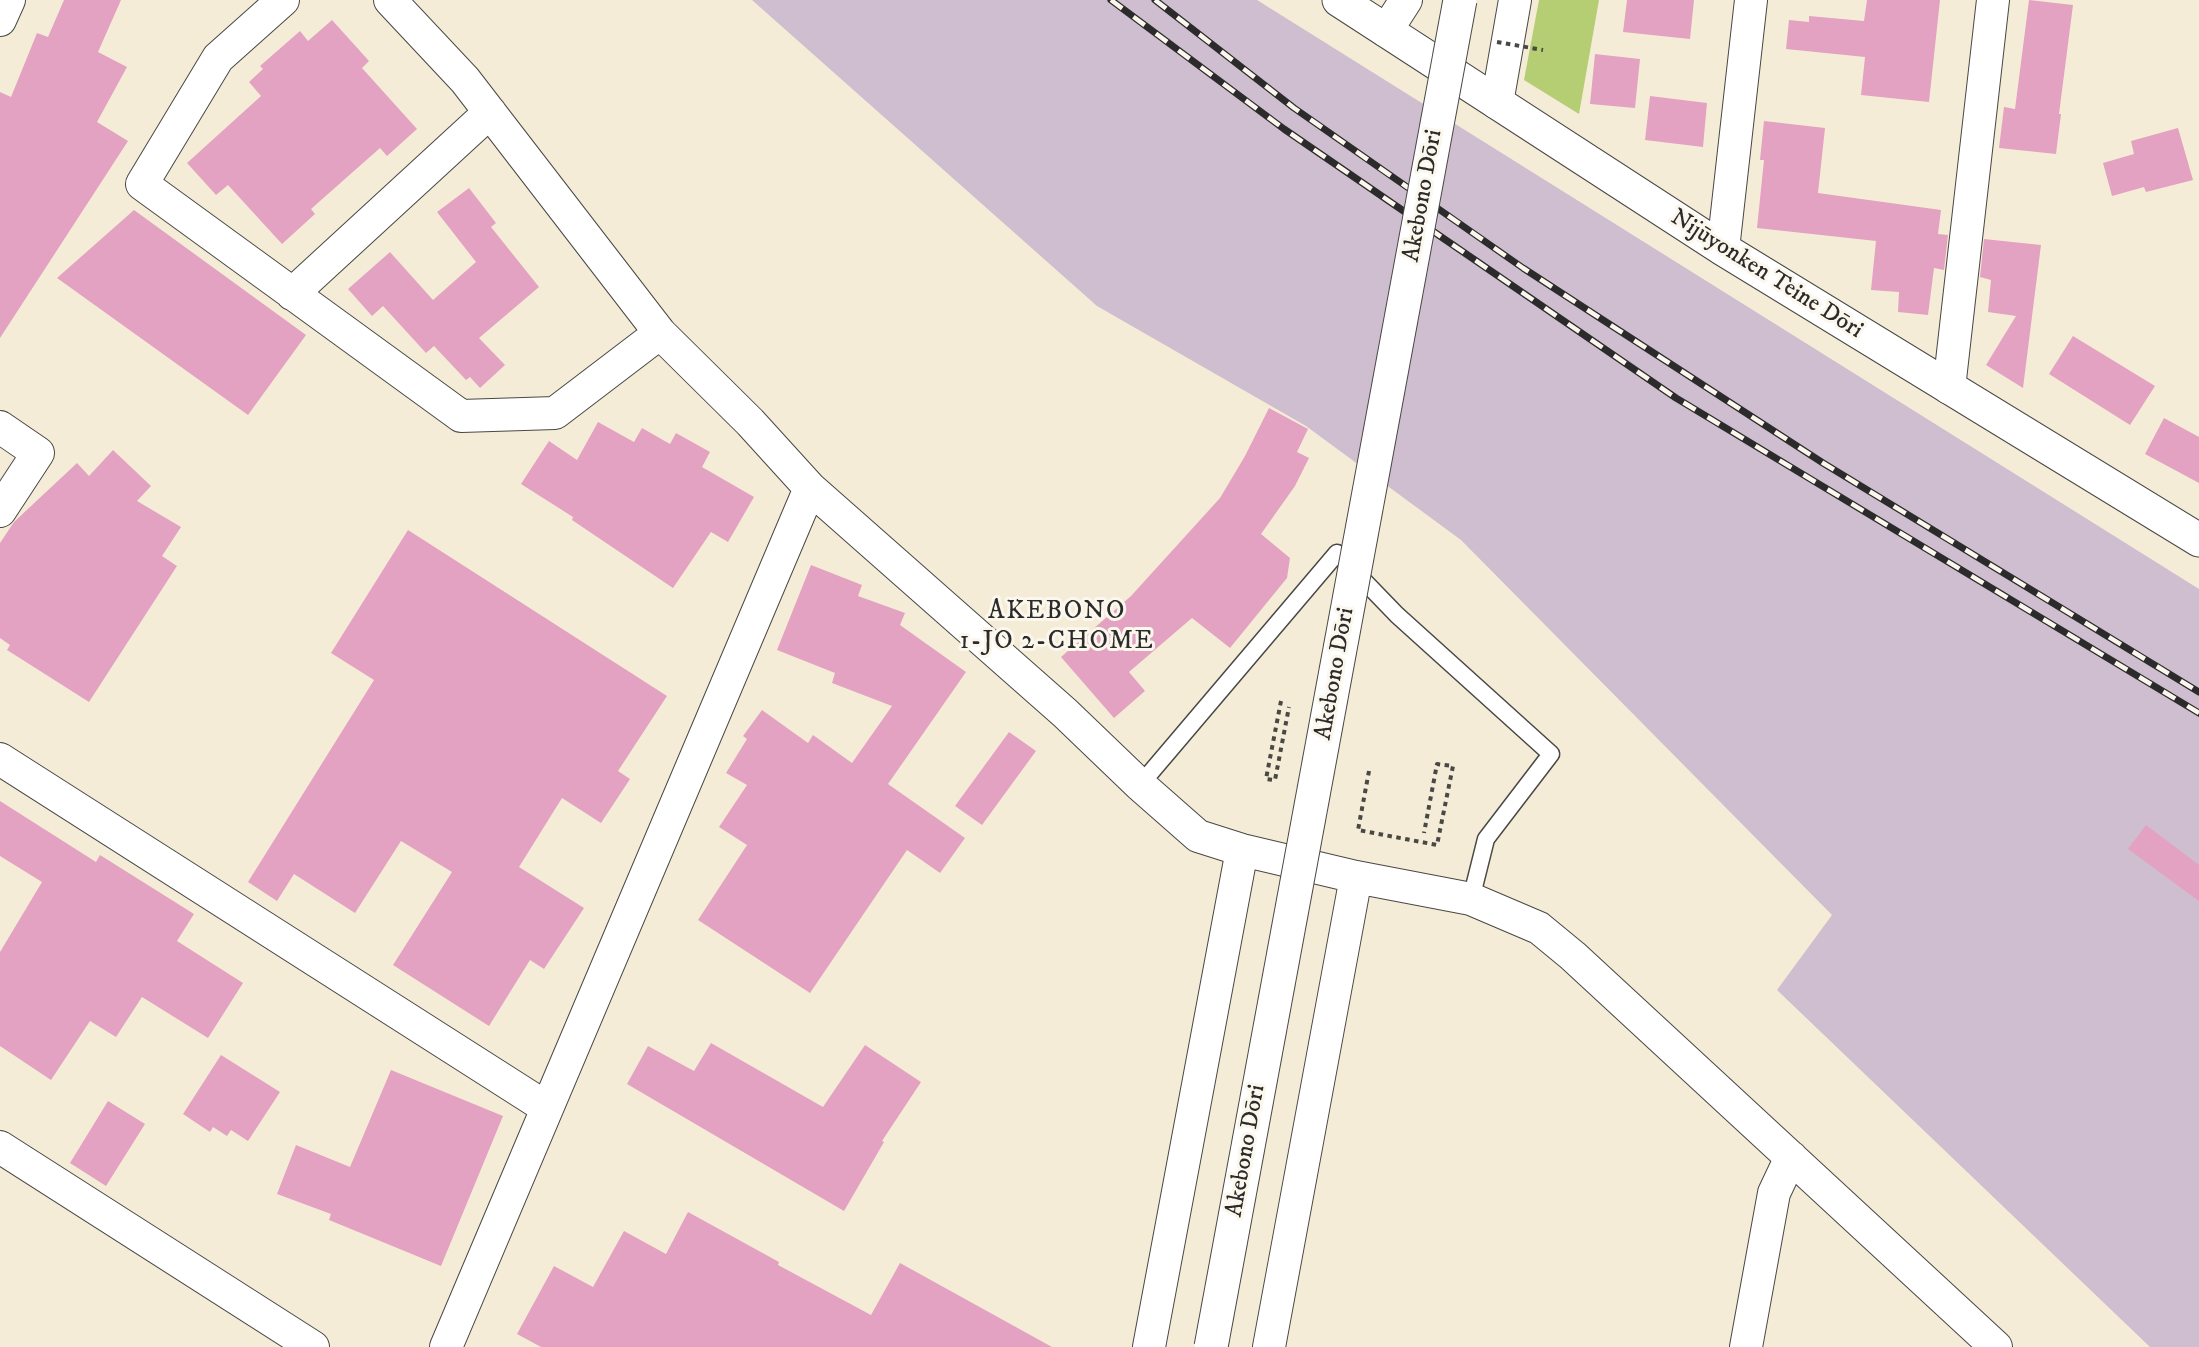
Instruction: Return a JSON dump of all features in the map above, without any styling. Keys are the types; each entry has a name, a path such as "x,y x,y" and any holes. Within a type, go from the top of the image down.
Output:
{"street":[{"path":"0,21 9,0"},
{"path":"283,0 218,58 142,184 461,416 555,413 660,333"},
{"path":"390,0 465,80 660,333 750,423 810,488 1065,713 1140,785 1198,836 1242,850 1356,877 1471,899 1539,928 1573,956 1996,1347"},
{"name":"Nijūyonken Teine Dōri","path":"1340,0 1723,249 2199,540"},
{"path":"1386,31 1406,0"},
{"name":"Akebono Dōri","path":"1211,1347 1460,0"},
{"path":"1497,103 1515,0"},
{"path":"1723,249 1750,0"},
{"path":"1948,388 1993,0"},
{"path":"292,294 490,112"},
{"path":"0,427 38,453 0,511"},
{"path":"446,1347 810,488"},
{"path":"0,759 547,1108"},
{"path":"1149,1347 1242,850"},
{"path":"1269,1347 1356,877"},
{"path":"0,1147 313,1347"},
{"path":"1746,1347 1774,1193 1791,1157"}],"lane":[{"path":"1140,785 1337,553 1398,615 1551,754 1486,839 1471,899"}],"path":[{"path":"1497,42 1543,50"},
{"path":"1281,701 1266,779 1275,780 1289,707"},
{"path":"1369,771 1358,830 1437,845 1453,766 1437,764 1424,833"}],"shaded area":[{"path":"752,0 1257,0 2199,589 2199,1347 2150,1347 1777,990 1832,915 1461,540 1306,426 1097,306"}],"green space":[{"path":"1539,0 1599,0 1579,114 1524,80"}],"building":[{"path":"64,0 121,0 98,52 127,67 97,122 128,141 0,338 0,92 11,97 37,33 48,37"},
{"path":"1627,0 1694,0 1690,39 1623,32"},
{"path":"1867,0 1940,0 1929,102 1861,95 1865,57 1786,49 1789,20 1809,22 1809,16 1864,21"},
{"path":"2029,0 2073,5 2056,154 1999,148 2004,107 2015,109"},
{"path":"332,20 369,61 362,68 417,129 387,156 380,148 311,209 315,214 282,244 228,185 216,195 187,163 261,96 249,82 263,69 260,66 300,31 308,41"},
{"path":"1595,54 1640,59 1635,108 1590,104"},
{"path":"1650,96 1707,103 1703,147 1645,140"},
{"path":"1764,121 1825,128 1818,193 1941,210 1938,234 1948,235 1944,270 1934,268 1928,315 1898,312 1899,292 1871,290 1876,241 1757,228 1764,160 1760,160"},
{"path":"2178,128 2193,180 2146,192 2144,187 2112,196 2103,163 2134,154 2131,141"},
{"path":"469,188 496,223 491,227 539,287 479,338 505,365 480,388 470,377 466,380 434,346 426,353 383,306 372,316 348,289 390,252 433,300 476,262 437,212"},
{"path":"134,210 306,335 248,415 57,278"},
{"path":"1984,239 2041,245 2023,388 1986,365 2016,316 1988,312 1991,280 1980,277"},
{"path":"2073,336 2155,386 2130,425 2049,374"},
{"path":"1269,408 1308,429 1297,452 1309,458 1295,486 1261,534 1290,558 1287,578 1230,648 1192,618 1129,672 1145,691 1114,718 1061,657 1131,596 1220,498 1245,456"},
{"path":"2164,418 2199,437 2199,483 2145,454"},
{"path":"598,422 634,442 642,428 670,444 676,433 710,452 702,467 754,497 728,542 711,532 673,588 572,520 573,517 521,484 549,441 577,460"},
{"path":"113,450 151,486 137,501 181,527 162,556 177,566 89,702 7,650 10,645 0,638 0,543 14,522 77,463 89,476"},
{"path":"408,530 667,696 618,771 630,779 601,823 562,798 519,867 584,908 544,969 530,960 489,1026 393,965 452,872 401,841 355,913 294,874 277,901 248,882 374,680 331,653"},
{"path":"811,565 862,585 858,596 905,613 900,625 966,672 888,784 965,838 940,873 907,850 810,993 698,920 747,845 719,827 747,785 726,773 747,739 743,736 762,710 808,743 813,735 852,763 892,706 832,683 835,673 777,650"},
{"path":"1009,732 1036,751 982,825 955,806"},
{"path":"0,801 96,862 100,855 194,914 177,941 243,983 208,1038 142,997 116,1037 90,1021 51,1080 0,1046 0,952 42,882 0,856"},
{"path":"2146,825 2199,865 2199,901 2128,849"},
{"path":"711,1043 823,1107 865,1045 921,1082 882,1141 884,1142 844,1211 627,1084 648,1046 694,1071"},
{"path":"221,1055 280,1092 248,1141 231,1130 227,1136 213,1127 210,1132 183,1114"},
{"path":"391,1070 503,1116 441,1266 329,1220 331,1214 277,1194 296,1145 350,1167"},
{"path":"108,1101 145,1124 106,1186 70,1163"},
{"path":"688,1212 779,1262 778,1265 871,1315 900,1263 1052,1347 541,1347 517,1334 554,1266 593,1287 624,1231 666,1254"}],"railway":[{"path":"1111,0 1284,129 1676,398 2199,713"},
{"path":"1155,0 1294,108 1523,268 1823,463 2199,692"}],"district":[{"name":"AKEBONO 1-JO 2-CHOME","path":"1057,628"}]}
